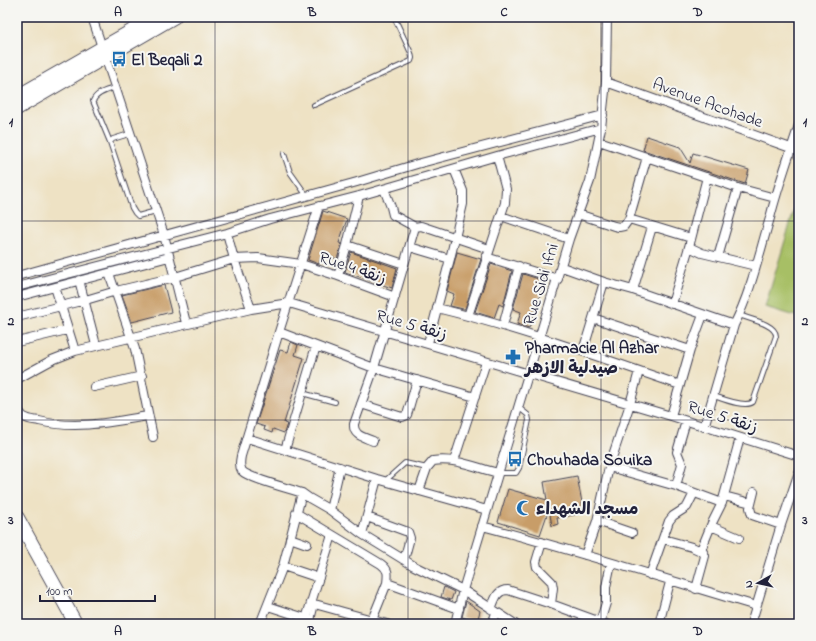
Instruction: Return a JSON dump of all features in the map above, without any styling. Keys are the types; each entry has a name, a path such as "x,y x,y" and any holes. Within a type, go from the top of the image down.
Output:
{"main road":[{"path":"17,517 76,624"},
{"path":"17,535 66,624"}],"street":[{"path":"92,17 129,134 164,235 186,324"},
{"path":"17,109 155,17"},
{"path":"17,96 175,17"},
{"name":"Rue Sidi Ifni","path":"455,624 463,590 528,373 562,267 569,239 590,181 603,115 606,82 607,17"},
{"name":"Avenue Acohade","path":"606,82 795,150"},
{"path":"17,276 308,196 417,164 603,115"},
{"path":"704,427 734,325 756,266 775,198 795,150 799,124"},
{"path":"17,287 227,233 270,219 359,196 601,128"},
{"path":"598,141 738,188 775,198"},
{"path":"468,316 505,203 506,189 497,156"},
{"path":"578,214 619,227 624,226 629,219 647,158"},
{"path":"428,343 450,259 464,196 462,186 454,169"},
{"path":"672,304 707,177"},
{"path":"718,257 738,188"},
{"path":"384,189 393,215 418,227 455,237 519,266 558,279"},
{"path":"338,276 359,196"},
{"path":"319,206 240,461 242,470 250,476 302,493 330,510 362,534 404,560 463,590 515,624"},
{"path":"501,216 569,239"},
{"path":"629,219 690,243 702,253 756,266"},
{"path":"373,441 359,436 354,430 354,424 374,368 404,264 418,227"},
{"path":"633,290 652,227"},
{"path":"227,233 251,309"},
{"path":"347,245 404,264"},
{"path":"410,247 450,259"},
{"path":"17,296 169,257"},
{"name":"Rue 4 زنقة","path":"17,317 62,307 116,291 175,277 234,259 258,258 301,264 395,297"},
{"path":"503,326 519,266"},
{"path":"562,267 734,325"},
{"path":"109,273 131,337 142,376 153,437"},
{"path":"79,280 96,345"},
{"path":"583,351 604,282"},
{"path":"55,287 75,351"},
{"name":"Rue 5 زنقة","path":"17,379 52,360 96,345 251,309 289,303 428,343 486,362 528,373 799,456"},
{"path":"436,308 540,337 680,385"},
{"path":"671,416 690,350 703,315"},
{"path":"593,318 690,350"},
{"path":"17,342 68,330"},
{"path":"279,332 374,368 475,397"},
{"path":"285,450 316,346"},
{"path":"454,461 486,362"},
{"path":"585,554 597,521 609,467 630,404 639,371"},
{"path":"94,387 142,376"},
{"path":"361,404 402,417 407,415 417,380"},
{"path":"17,408 21,415 31,420 48,424 76,426 94,425 148,416"},
{"path":"676,486 682,464 677,455 677,449 686,421"},
{"path":"247,438 381,480 487,510"},
{"path":"701,550 723,499 740,438"},
{"path":"419,491 427,468 433,461 444,459 498,473"},
{"path":"330,510 340,467"},
{"path":"609,467 676,486 694,493 751,503"},
{"path":"751,624 781,525 799,472"},
{"path":"362,534 381,480"},
{"path":"754,492 751,503 751,512 754,516 781,525"},
{"path":"260,624 283,566 302,493"},
{"path":"650,575 670,519 687,507 694,493"},
{"path":"296,513 386,568 389,572 387,583 372,620"},
{"path":"367,517 408,532 410,538 404,560"},
{"path":"597,521 632,533"},
{"path":"482,526 585,554 670,582 756,606"},
{"path":"711,526 739,538"},
{"path":"268,606 309,621 319,578 332,535"},
{"path":"290,538 307,544"},
{"path":"663,539 701,550 705,556 696,589"},
{"path":"542,542 536,562 537,567 552,582 553,588 551,604"},
{"path":"492,624 493,611 498,594 506,590 551,604 603,623 606,603 606,587 611,563"},
{"path":"283,566 319,578"},
{"path":"659,624 670,582"},
{"path":"387,583 459,609"},
{"path":"314,603 387,624"}],"lane":[{"path":"314,105 411,61 411,53 394,17"},
{"path":"114,88 94,97 92,100 110,142 135,213 138,216 156,211"},
{"path":"110,142 129,134"},
{"path":"284,154 290,172 308,196"},
{"path":"714,396 743,404 750,404 753,402 776,336 774,329 768,325 739,315"},
{"path":"302,393 335,402"},
{"path":"498,473 516,473 519,468 529,420 528,415 518,407"},
{"path":"381,480 405,463 427,468"}],"green space":[{"path":"799,194 799,317 765,307"}],"building":[{"path":"647,136 680,147 690,163 693,153 749,170 745,184 643,150"},
{"path":"323,211 347,219 339,243 342,244 337,259 322,254 319,264 308,260"},
{"path":"351,252 397,268 392,288 345,272"},
{"path":"457,252 481,259 465,309 450,306 454,294 447,291"},
{"path":"491,264 512,271 503,306 499,304 494,318 475,312"},
{"path":"523,274 545,281 529,328 517,324 521,312 513,309"},
{"path":"164,285 171,312 132,322 122,295"},
{"path":"291,342 298,345 295,355 304,358 284,423 287,424 284,433 273,429 272,433 264,430 265,427 256,424 280,350 288,352"},
{"path":"577,476 584,513 557,518 558,524 552,526 549,509 540,535 498,522 508,489 547,500 544,482"},
{"path":"444,587 454,592 451,600 441,597"},
{"path":"466,601 480,611 477,622 462,617"}],"place":[{"name":"El Beqali 2","path":"119,59"},
{"name":"Pharmacie Al Azhar صيدلية الازهر","path":"513,357"},
{"name":"Chouhada Souika","path":"515,459"},
{"name":"مسجد الشهداء","path":"524,508"}]}
